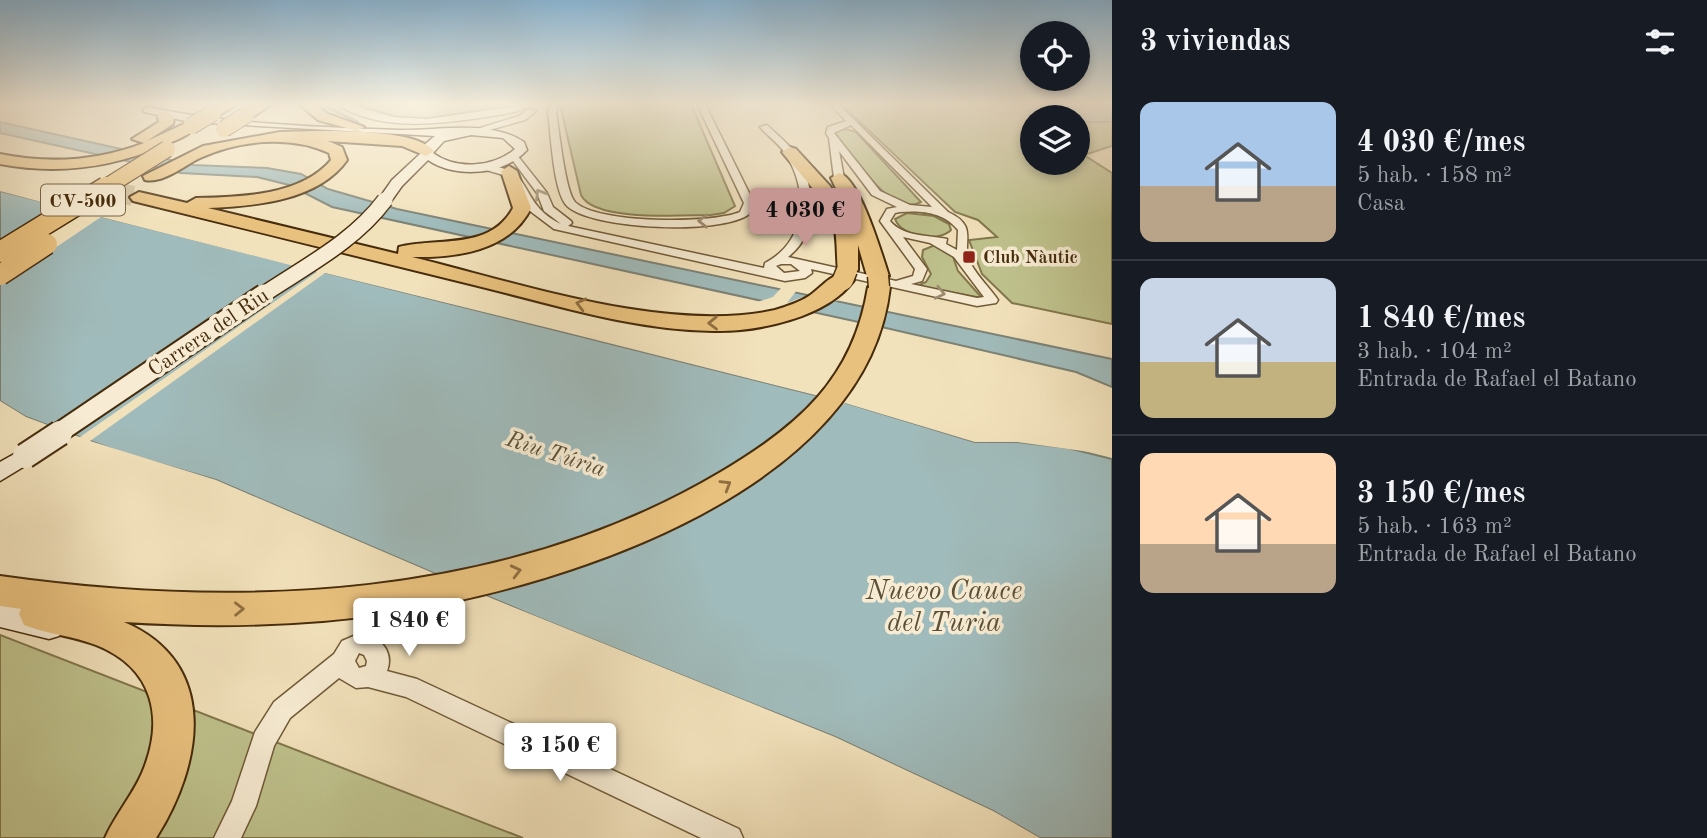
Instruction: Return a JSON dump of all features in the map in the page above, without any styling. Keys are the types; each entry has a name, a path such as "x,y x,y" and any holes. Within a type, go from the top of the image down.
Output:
{"highway":[{"path":"0,151 33,157 78,155 128,143"},
{"path":"0,161 40,166 98,162 159,143"},
{"name":"CV-500","path":"0,252 175,143"},
{"name":"CV-500","path":"0,275 151,176 190,154 200,143"},
{"path":"190,154 236,143"},
{"path":"119,192 209,202 285,191 321,178 337,164 339,157 336,150 321,143"},
{"path":"412,143 427,151"},
{"path":"0,161 180,208 647,318 717,324 779,316 839,280 848,247 832,204 818,180 790,152"},
{"path":"180,208 285,225 397,251 442,250 494,236 511,226 522,208 511,164"},
{"path":"0,591 108,607 304,607 378,599 470,583 533,567 630,533 715,492 780,449 827,405 854,369 870,335 880,288 859,216 839,178"},
{"path":"0,577 60,591 174,608"},
{"path":"0,604 88,627 131,644 149,656 168,683 175,710 173,742 156,793 129,838"}],"street":[{"path":"425,143 427,151 440,163 457,166"},
{"name":"Carrera del Riu","path":"0,473 352,235 370,220 402,177 435,143"},
{"path":"511,164 521,150 518,143"},
{"path":"558,143 568,198 579,210 617,219 710,222 738,217 748,211 749,202 720,143"},
{"path":"773,266 798,239 808,208 805,184 790,152 781,143"},
{"path":"836,143 839,178"},
{"path":"842,143 876,193 912,208 948,216"},
{"path":"873,143 927,201 887,214 885,220 917,260 921,269 918,278 880,288"},
{"path":"402,177 424,168 511,164"},
{"path":"511,164 555,216 572,226 616,240"},
{"path":"511,164 531,208 544,220 565,229 722,262 773,266 791,278 801,269 880,288 977,302 989,302 992,298 973,279 954,251 934,241 892,229"},
{"path":"912,184 960,225 963,263"},
{"path":"917,260 920,248 934,241 954,239 962,234"},
{"path":"0,615 110,647 140,667 157,691 162,722 154,761 137,799 109,838"},
{"path":"227,838 243,806 264,741 282,710 304,691 359,668 409,687 730,838"}],"green space":[{"path":"569,143 708,143 735,206 724,213 711,215 640,215 603,210 589,204 581,195"},
{"path":"842,143 866,143 921,202 909,205 897,201 884,193"},
{"path":"882,143 1020,143 1020,175 1090,175 1090,159 1112,173 1112,324 1012,303 982,274 969,240 997,237 978,220 955,212"},
{"path":"1090,143 1112,143 1112,146 1090,153"},
{"path":"907,213 934,216 949,224 951,230 929,237 912,234 895,219"},
{"path":"935,245 952,254 958,271 982,298 917,286 926,282 931,274 922,257 923,250"},
{"path":"0,635 523,838 0,838"}],"water":[{"path":"46,143 95,143 193,165 267,168 301,174 328,189 397,209 1112,359 1112,387 1076,372 886,328 332,207 289,185 257,177 181,173"},
{"name":"Nuevo Cauce del Turia","path":"0,191 847,403 975,442 1017,442 1068,448 1112,459 1112,838 1040,838 993,811 835,737 534,616 216,480 120,452 26,417 0,401"}],"pier":[{"path":"0,188 848,400 976,439 1017,439 1069,445 1112,455 1017,442 975,442 845,403 785,460 708,509 616,552 481,594 835,737 993,811 1040,838 1033,838 991,814 834,740 533,619 214,484 118,455 25,420 0,405 0,401 26,417 53,427 294,266 101,217 0,285 0,266 83,213 0,191","holes":["312,270 317,272 80,437 73,435","325,273 561,331 819,396 789,427 708,483 633,520 531,555 440,576 216,480 90,441"]},
{"path":"782,287 797,290 787,303 813,293 841,299 805,314 751,304 773,297"}],"tunnel":[{"path":"116,192 133,196"}],"place":[{"name":"Club Nàutic","path":"969,257"}],"water label":[{"name":"Riu Túria","path":"556,453"}]}
